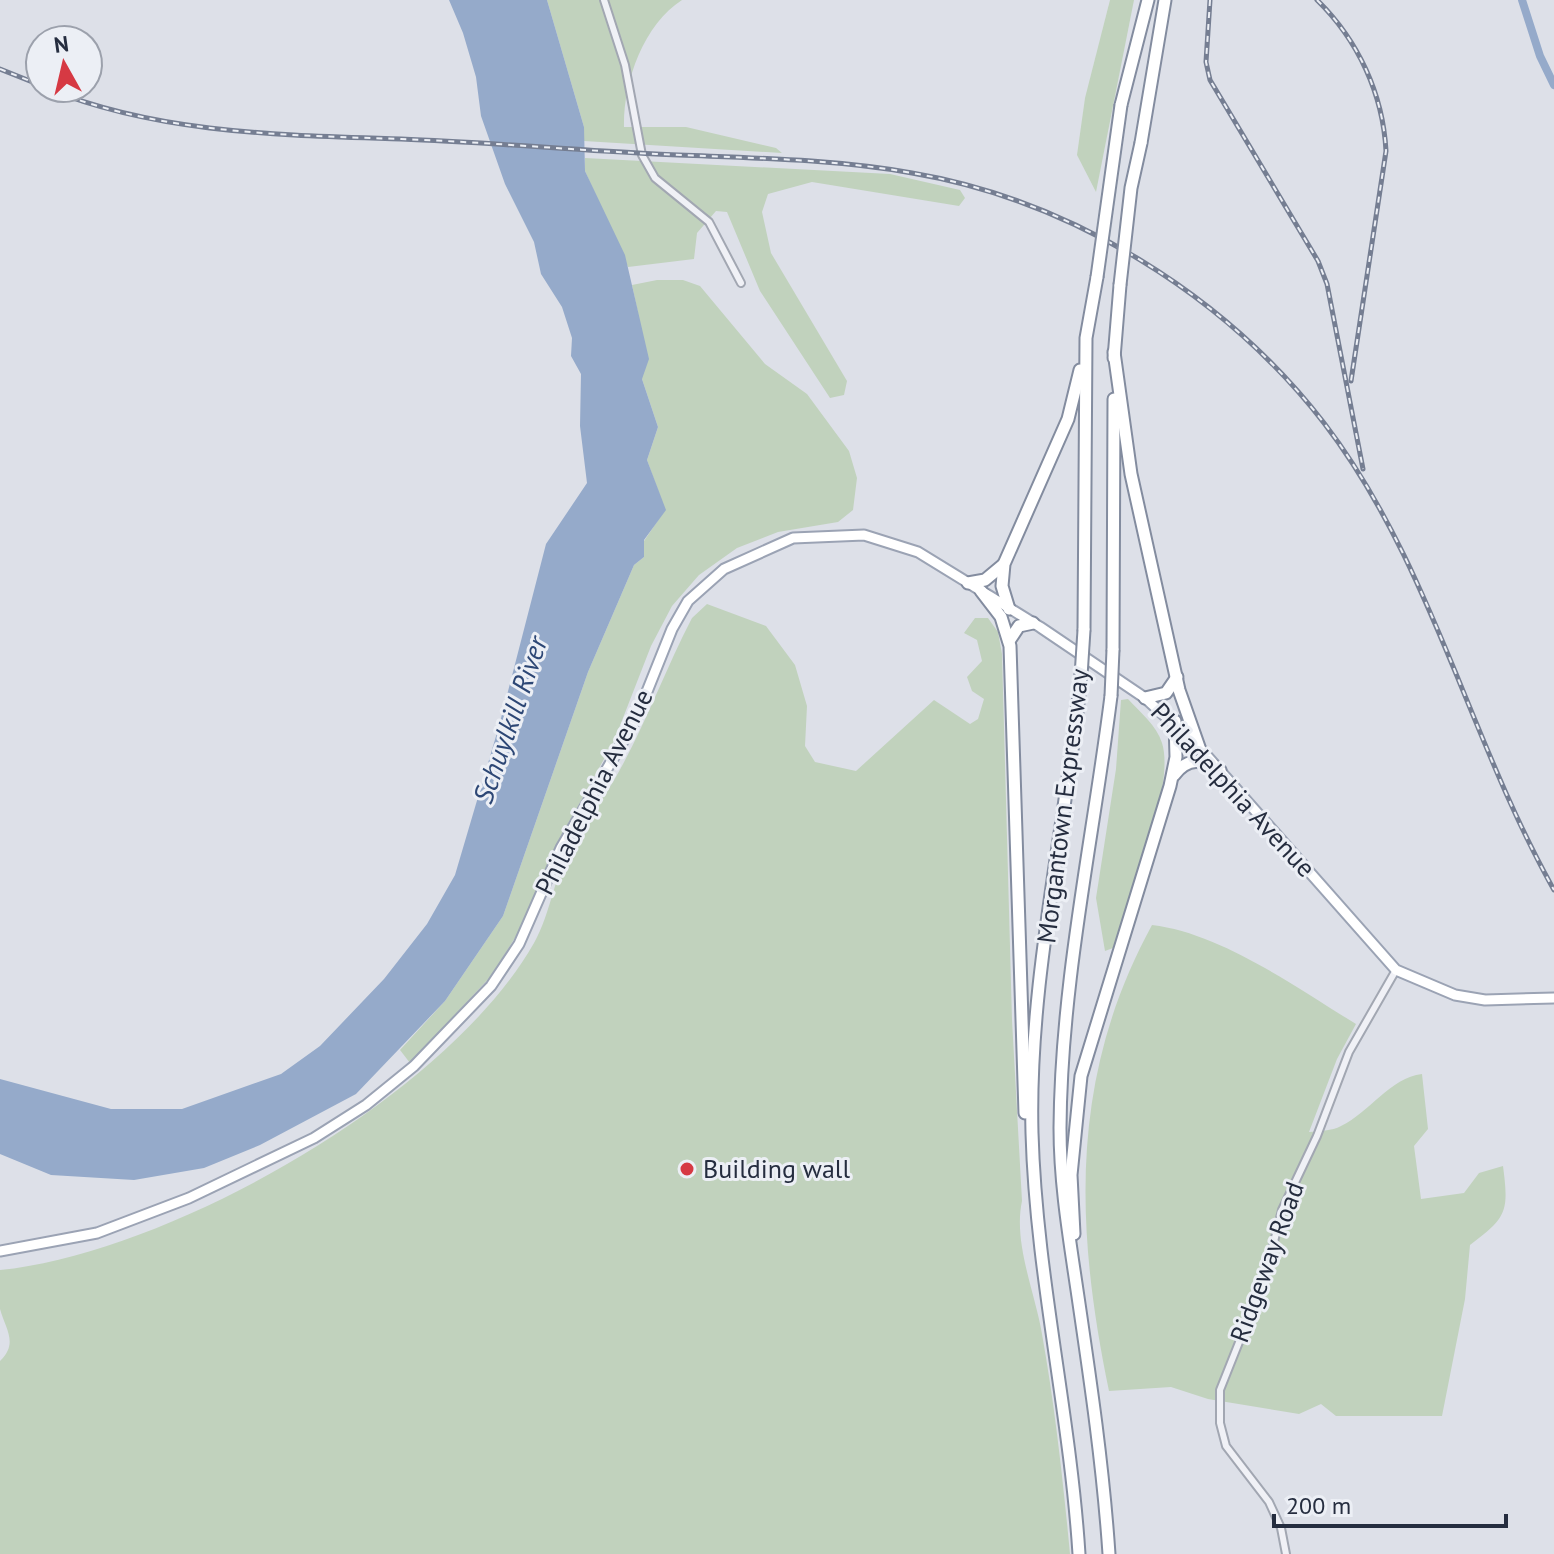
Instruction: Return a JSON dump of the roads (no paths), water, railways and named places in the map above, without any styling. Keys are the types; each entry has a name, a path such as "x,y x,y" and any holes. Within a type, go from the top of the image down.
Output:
{"highway":[{"name":"Morgantown Expressway","path":"1079,1554 1070,1445 1046,1296 1033,1146 1034,1050 1081,676 1086,338 1121,105 1146,0"},
{"name":"Morgantown Expressway","path":"1109,1554 1100,1441 1064,1210 1060,1129 1063,1052 1111,696 1114,352 1120,285 1131,188 1168,0"},
{"path":"1009,609 1002,586 1004,564 1071,408 1086,338"},
{"path":"1114,352 1129,465 1177,677 1199,747"},
{"path":"968,583 985,580 1004,564"},
{"path":"981,591 1001,617 1009,641 1027,1157 1046,1296"},
{"path":"1009,641 1016,629 1033,623"},
{"path":"1145,698 1166,693 1177,677"},
{"path":"1077,1291 1071,1175 1081,1076 1172,778 1176,748 1175,721"},
{"path":"1172,778 1180,768 1192,761 1204,761 1220,770"}],"main road":[{"name":"Philadelphia Avenue","path":"0,1251 97,1233 189,1198 314,1138 366,1105 414,1066 480,999 505,966 527,927 561,848 636,719 679,615 695,593 724,569 775,543 839,534 892,542 935,561 1033,623 1175,721 1396,970 1455,995 1485,1000 1554,998"}],"street":[{"path":"604,0 625,65 642,155 655,178 709,222 741,283"},
{"name":"Ridgeway Road","path":"1286,1554 1281,1528 1269,1502 1226,1446 1220,1423 1220,1390 1265,1277 1282,1210 1317,1136 1349,1052 1396,970"}],"water":[{"name":"Schuylkill River","path":"449,0 547,0 584,127 585,171 625,255 649,359 642,379 658,427 647,460 666,510 644,540 644,557 634,565 588,672 503,916 445,1001 356,1094 260,1145 204,1168 134,1180 51,1175 0,1154 0,1079 111,1109 182,1109 281,1074 320,1046 384,979 427,924 455,875 499,726 546,544 587,483 580,426 581,374 571,356 572,338 562,307 541,274 534,242 505,184 481,116 476,77 463,33"}],"waterway":[{"path":"1522,0 1540,56 1554,85"}],"railway":[{"path":"1210,0 1206,62 1210,80 1318,261 1327,284 1363,469"},
{"path":"1317,0 1345,32 1366,69 1380,109 1386,151 1351,381"},
{"path":"0,69 24,79"},
{"path":"93,104 176,123 266,133 849,164 971,186 1030,205 1086,230 1140,260 1192,295 1240,334 1284,377 1324,423 1361,476 1393,533 1497,773 1554,890"}],"place":[{"name":"Building wall","path":"687,1169"}]}
